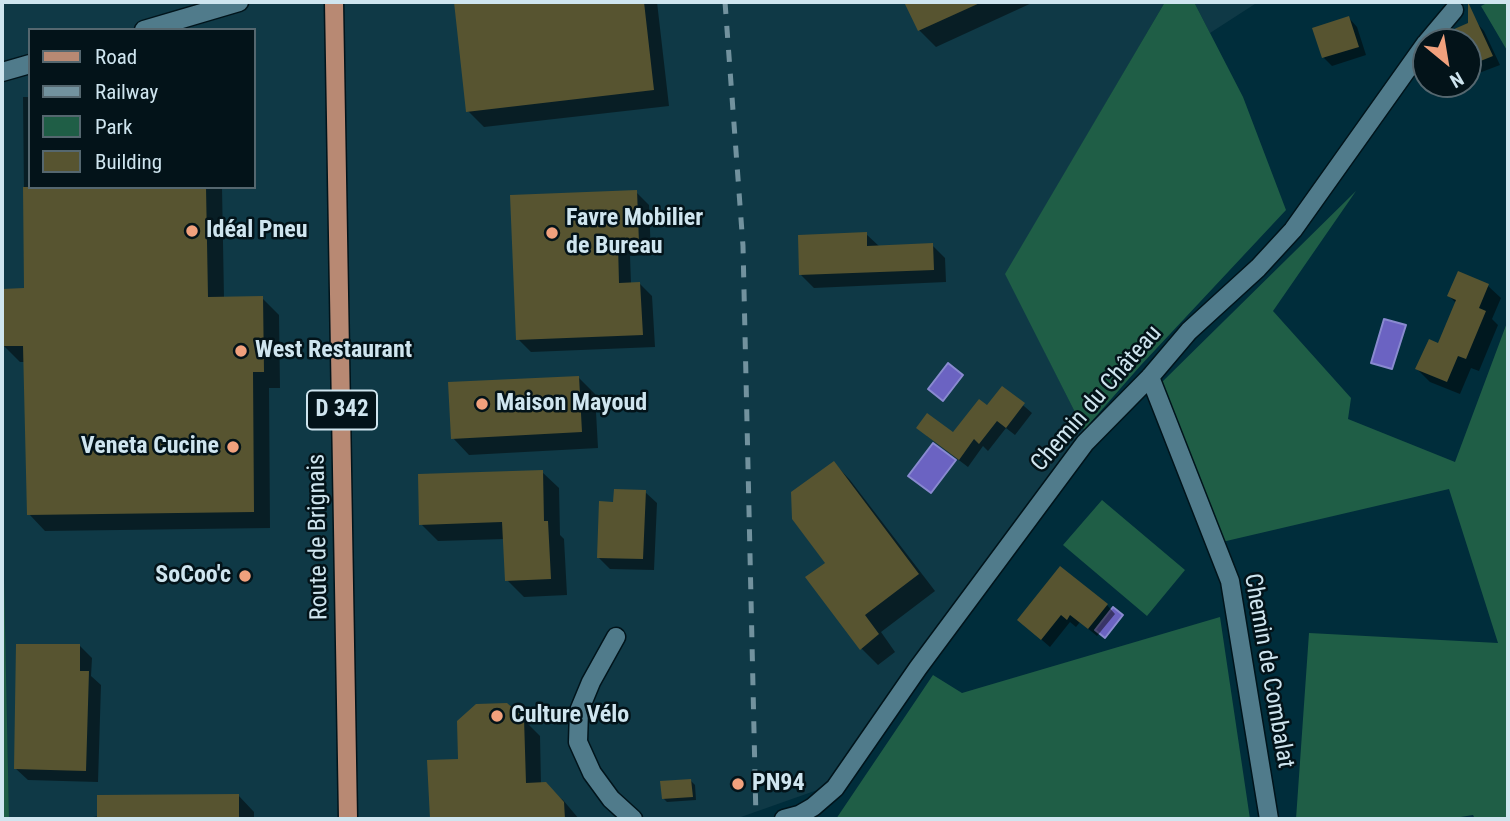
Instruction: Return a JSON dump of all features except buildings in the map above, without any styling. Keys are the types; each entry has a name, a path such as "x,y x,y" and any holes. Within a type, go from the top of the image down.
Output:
{"main road":[{"name":"Route de Brignais","path":"334,2 348,819"}],"street":[{"path":"151,28 239,2"},
{"name":"Chemin du Château","path":"1438,28 1454,10"},
{"name":"Chemin du Château","path":"784,819 813,807 835,788 918,668 1085,443 1150,377 1189,331 1258,268 1293,230 1412,62"},
{"path":"2,72 28,65"},
{"name":"Chemin de Combalat","path":"1150,377 1230,581 1269,819"},
{"path":"616,637 579,710 578,742 593,773 611,799 633,819"}],"shaded area":[{"path":"2,2 1165,2 1006,274 1084,430 823,788 741,819 9,819 2,531"},
{"path":"1194,2 1258,2 1210,33"},
{"path":"1384,319 1406,325 1392,369 1371,363"},
{"path":"948,363 963,375 943,401 928,389"},
{"path":"933,443 956,460 931,493 908,476"},
{"path":"1113,607 1123,615 1105,638 1095,630"}],"green space":[{"path":"1165,2 1194,2 1243,97 1286,210 1084,430 1005,274"},
{"path":"1489,2 1508,2 1508,52 1481,6"},
{"path":"1356,191 1273,311 1351,398 1348,419 1455,462 1508,320 1508,819 1475,819 1473,815 1448,819 1296,819 1309,633 1498,643 1449,489 1222,542 1160,384"},
{"path":"1102,500 1185,570 1147,616 1063,545"},
{"path":"3,531 9,819 2,819"},
{"path":"1220,617 1250,819 836,819 933,675 962,693"}],"railway":[{"path":"725,2 743,246 756,819"}],"place":[{"name":"Idéal Pneu","path":"192,231"},
{"name":"Favre Mobilier de Bureau","path":"552,233"},
{"name":"West Restaurant","path":"241,351"},
{"name":"Maison Mayoud","path":"482,404"},
{"name":"Veneta Cucine","path":"233,447"},
{"name":"SoCoo'c","path":"245,576"},
{"name":"Culture Vélo","path":"497,716"},
{"name":"PN94","path":"738,784"}]}
